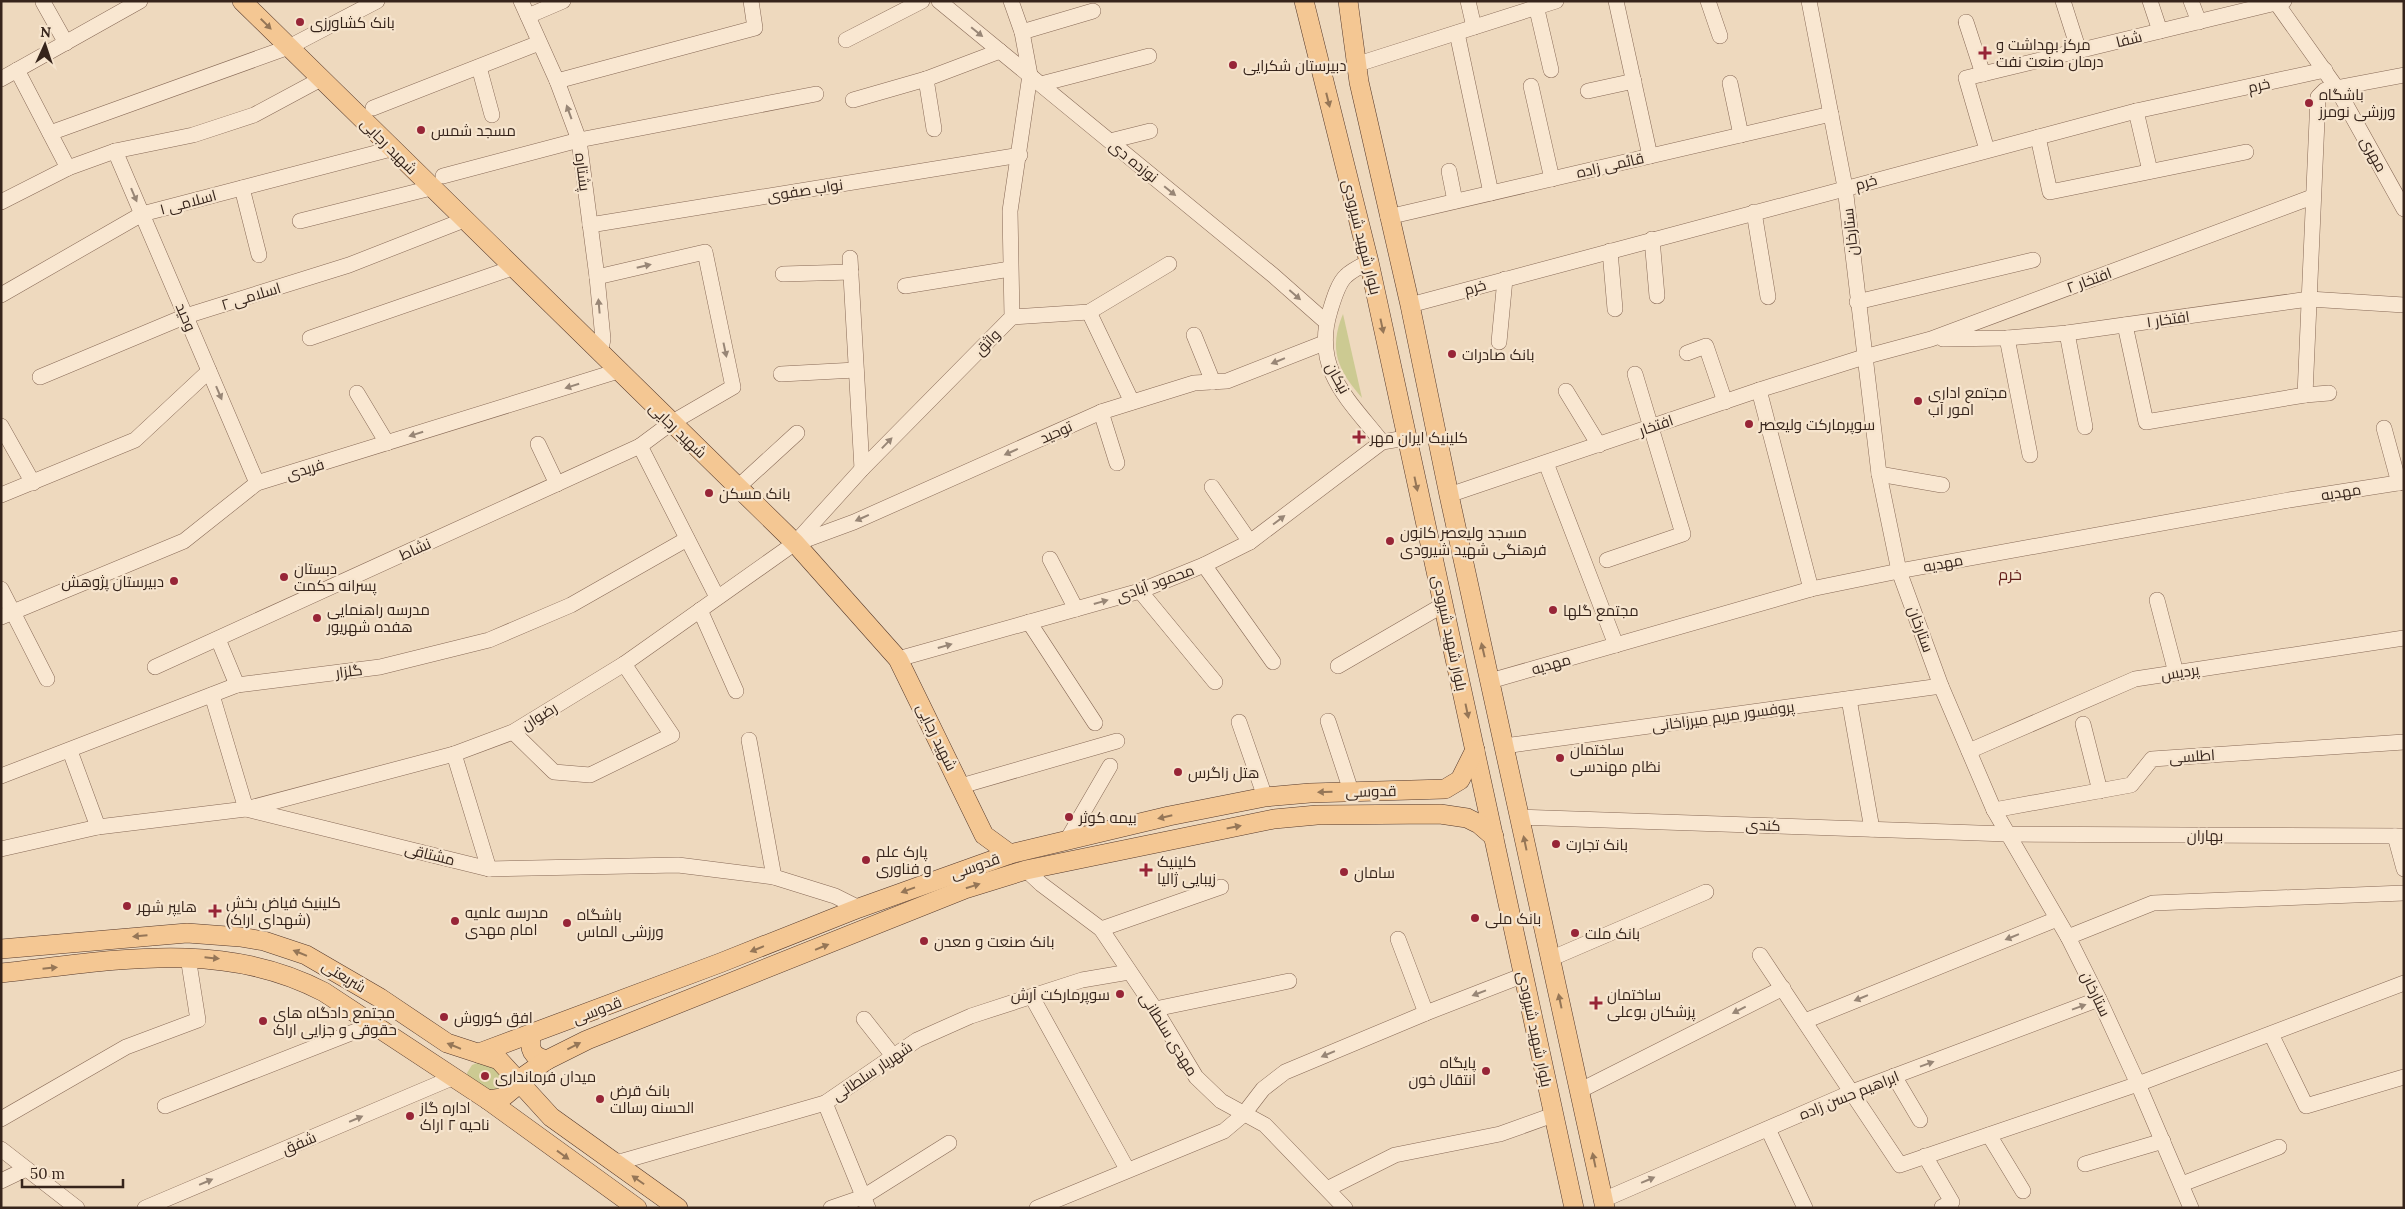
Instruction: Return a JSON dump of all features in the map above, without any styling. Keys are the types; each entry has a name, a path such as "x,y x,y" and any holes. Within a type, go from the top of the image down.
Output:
{"main road":[{"name":"شهید رجایی","path":"242,1 391,149 437,182 464,220 795,543 898,659 984,834 1010,854"},
{"name":"بلوار شهید شیرودی","path":"1304,1 1369,262 1574,1208"},
{"name":"بلوار شهید شیرودی","path":"1348,1 1355,65 1388,217 1410,305 1448,495 1604,1204"},
{"path":"1445,790 1460,780 1475,750"},
{"path":"1440,814 1450,811 1455,807 1456,802 1452,792 1445,790"},
{"name":"قدوسی","path":"479,1053 859,908 977,864 1010,854 1168,816 1265,797 1351,791 1445,790"},
{"name":"قدوسی","path":"488,1100 502,1098 513,1089 518,1081 547,1060 587,1040 966,889 1026,870 1274,820 1317,816 1440,814 1467,818 1479,824 1494,837"},
{"path":"977,864 984,834"},
{"name":"شریعتی","path":"1,949 187,933 240,936 306,954 380,998 447,1043 499,1060 551,1117 678,1208"},
{"name":"شریعتی","path":"1,973 188,957 249,964 294,978 324,992 488,1100 637,1208"},
{"path":"532,1034 530,1043 533,1054 547,1060"},
{"path":"535,1135 534,1125 536,1119 543,1115 551,1117"}],"street":[{"path":"1,79 140,1"},
{"name":"پشتاره","path":"520,1 557,81 579,140 597,277 602,339 600,354"},
{"path":"528,16 563,1"},
{"path":"557,81 755,28 751,1"},
{"path":"846,40 922,1"},
{"name":"نوزده دی","path":"939,1 1274,276 1326,322"},
{"name":"واثق","path":"795,543 862,469 1012,317 1010,211 1035,80 1022,32 1011,1"},
{"path":"1468,1 1474,27"},
{"path":"1355,65 1457,33 1536,4 1556,1"},
{"path":"1616,1 1650,156"},
{"path":"1708,1 1720,36"},
{"name":"ستارخان","path":"1809,1 1845,187 1879,474 1900,571 1941,686 1994,810 2068,937 2138,1084 2191,1208"},
{"path":"2063,1 2079,51"},
{"path":"2150,1 2160,31"},
{"path":"2191,1 2199,22"},
{"path":"43,2 66,43"},
{"name":"شفا","path":"1987,150 1966,78 2279,2"},
{"name":"مهری","path":"2279,2 2336,87 2404,209"},
{"path":"50,133 289,47 370,3"},
{"path":"1536,4 1551,70"},
{"path":"1022,32 1093,11"},
{"path":"1966,22 1983,74"},
{"path":"1457,33 1491,193"},
{"path":"373,108 539,43"},
{"path":"852,100 926,79 1000,51"},
{"path":"1035,80 1149,56"},
{"path":"479,67 492,115"},
{"path":"17,70 68,168"},
{"name":"خرم","path":"1410,305 1845,187 2136,111 2325,70"},
{"path":"2305,395 2312,197 2318,97 2325,90 2336,87 2404,75"},
{"path":"1,202 68,168 115,150 193,135 254,115 321,79"},
{"path":"926,79 934,128"},
{"path":"1588,91 1634,81"},
{"path":"1730,83 1741,135"},
{"path":"1531,86 1552,179"},
{"path":"300,221 579,140 816,94"},
{"path":"2136,111 2150,172"},
{"name":"قائمی زاده","path":"1388,217 1831,114"},
{"path":"1110,141 1150,131"},
{"path":"2038,137 2050,192 2246,152"},
{"name":"اسلامی ۱","path":"1,295 142,214 391,149"},
{"name":"وحید","path":"115,150 257,484"},
{"name":"نواب صفوی","path":"590,225 1020,155"},
{"path":"1449,171 1455,201"},
{"path":"242,188 259,256"},
{"name":"افتخار ۲","path":"1864,357 1931,339 2312,197"},
{"path":"1754,212 1768,297"},
{"name":"اسلامی ۲","path":"40,377 186,316 349,265 464,220"},
{"path":"1652,239 1657,296"},
{"path":"1610,251 1615,309"},
{"name":"نشاط","path":"156,667 640,446 671,422 733,387 704,252 597,277"},
{"path":"1858,302 2033,260"},
{"name":"نیکان","path":"1369,262 1345,277 1326,322 1324,343 1327,362 1335,380 1382,442"},
{"path":"1012,317 1089,312 1169,264"},
{"path":"783,274 850,265 862,469"},
{"path":"310,338 512,268"},
{"path":"905,286 1010,269"},
{"path":"1498,342 1505,279"},
{"name":"افتخار ۱","path":"1931,339 2007,338 2067,333 2309,299 2404,305"},
{"path":"1089,312 1132,402"},
{"path":"2125,325 2146,422 2305,395 2329,393"},
{"path":"2067,333 2085,427"},
{"path":"1194,335 1213,382"},
{"path":"2007,338 2030,455"},
{"name":"توحید","path":"795,543 854,522 1102,412 1194,383 1227,381 1324,343"},
{"path":"1687,353 1706,346 1725,402"},
{"name":"افتخار","path":"1448,495 1759,390 1864,357"},
{"path":"781,374 856,370"},
{"name":"فریدی","path":"7,614 184,541 257,484 618,371"},
{"path":"1,495 135,440 209,372"},
{"path":"1607,560 1684,534 1635,374"},
{"path":"1759,390 1812,589"},
{"path":"1566,391 1599,445"},
{"path":"357,393 387,443"},
{"path":"1102,412 1117,463"},
{"path":"1,426 33,483"},
{"path":"2384,428 2401,483"},
{"path":"738,487 797,433"},
{"path":"1382,442 1406,438"},
{"name":"محمود آبادی","path":"898,659 1140,591 1204,565 1250,542 1382,442"},
{"path":"538,444 557,484"},
{"path":"640,446 717,597"},
{"path":"1546,463 1616,645"},
{"path":"1879,474 1942,485"},
{"name":"مهدیه","path":"1490,681 1812,589 1900,571 2290,500 2401,483"},
{"path":"1212,487 1250,542"},
{"name":"گلزار","path":"1,776 237,686 380,667 489,640 572,605 687,539"},
{"name":"رضوان","path":"246,810 454,754 513,732 624,664 795,543"},
{"path":"1050,559 1076,608"},
{"path":"1204,565 1273,662"},
{"path":"1,589 7,614 47,679"},
{"path":"1140,591 1215,682"},
{"path":"2157,600 2176,673"},
{"path":"1338,666 1443,604"},
{"path":"700,610 736,690"},
{"path":"1029,622 1095,723"},
{"path":"218,638 237,686"},
{"name":"پردیس","path":"1969,751 2135,679 2404,638"},
{"path":"513,732 554,772 590,775 672,735 624,664"},
{"name":"پروفسور مریم میرزاخانی","path":"1504,746 1941,686"},
{"path":"212,695 246,810"},
{"path":"1849,699 1872,829"},
{"path":"1328,721 1351,791"},
{"path":"1239,722 1265,797"},
{"path":"2082,724 2100,791"},
{"path":"749,740 774,877"},
{"path":"961,786 1117,741"},
{"name":"اطلسی","path":"1994,810 2132,785 2152,759 2404,742"},
{"path":"70,751 98,827"},
{"path":"454,754 489,868"},
{"path":"1067,840 1110,766"},
{"name":"مشتاقی","path":"1,848 98,827 246,810 489,868 678,865 774,877 835,896 859,908"},
{"name":"کندی","path":"1519,817 2007,834"},
{"name":"بهاران","path":"2007,834 2400,836"},
{"path":"2400,836 2404,869"},
{"name":"مهدی سلطانی","path":"1026,870 1041,884 1101,929 1155,1009 1196,1077 1221,1101 1243,1115 1265,1125 1345,1208"},
{"path":"1101,929 1220,887"},
{"path":"1550,959 1706,892"},
{"path":"2068,937 2153,903 2404,893"},
{"path":"1805,1020 2057,919"},
{"path":"1398,940 1426,1013"},
{"path":"1760,955 1900,1164 2138,1084 2404,983"},
{"path":"1,1119 126,1047 198,1020 188,957"},
{"name":"شهریار سلطانی","path":"612,1161 623,1160 825,1103 918,1040 971,1016 1082,980 1129,972"},
{"path":"1037,1208 1127,1169 1224,1131 1243,1115 1263,1089 1285,1072 1426,1013 1524,975"},
{"path":"1155,1009 1289,982"},
{"path":"1579,1091 1783,988"},
{"path":"1032,997 1127,1169"},
{"name":"ابراهیم حسن زاده","path":"1604,1204 1852,1092 2099,1000"},
{"path":"864,1019 894,1056"},
{"path":"165,1106 374,1024"},
{"path":"2271,1034 2306,1106 2404,1077"},
{"path":"1894,1076 1920,1120"},
{"name":"شفق","path":"145,1208 452,1078"},
{"path":"825,1103 866,1202"},
{"path":"1326,1189 1395,1155 1500,1134 1553,1115"},
{"path":"1768,1129 1805,1208"},
{"path":"1989,1134 2023,1191"},
{"path":"2085,1164 2163,1141"},
{"path":"831,1208 866,1202 949,1143"},
{"path":"2182,1184 2279,1147"},
{"path":"1,1149 77,1208"},
{"path":"1925,1156 1952,1202 1942,1207"},
{"path":"1,1181 26,1169"}],"shaded area":[{"path":"1343,314 1362,398 1341,369 1338,359 1336,338"},
{"name":"میدان فرمانداری","path":"477,1063 486,1064 500,1074 503,1082 500,1090 487,1092 469,1079 467,1073 472,1065"}],"place":[{"name":"بانک کشاورزی","path":"300,22"},
{"name":"مرکز بهداشت و درمان صنعت نفت","path":"1985,53"},
{"name":"دبیرستان شکرایی","path":"1233,65"},
{"name":"باشگاه ورزشی نومرز","path":"2309,103"},
{"name":"مسجد شمس","path":"421,130"},
{"name":"بانک صادرات","path":"1452,354"},
{"name":"مجتمع اداری امور آب","path":"1918,401"},
{"name":"سوپرمارکت ولیعصر","path":"1749,424"},
{"name":"کلینیک ایران مهر","path":"1359,437"},
{"name":"بانک مسکن","path":"709,493"},
{"name":"مسجد ولیعصر کانون فرهنگی شهید شیرودی","path":"1390,541"},
{"name":"دبستان پسرانه حکمت","path":"284,577"},
{"name":"دبیرستان پژوهش","path":"174,581"},
{"name":"مجتمع گلها","path":"1553,610"},
{"name":"مدرسه راهنمایی هفده شهریور","path":"317,618"},
{"name":"ساختمان نظام مهندسی","path":"1560,758"},
{"name":"هتل زاگرس","path":"1178,772"},
{"name":"بیمه کوثر","path":"1069,817"},
{"name":"بانک تجارت","path":"1556,844"},
{"name":"پارک علم و فناوری","path":"866,860"},
{"name":"کلینیک زیبایی ژالیا","path":"1146,870"},
{"name":"سامان","path":"1344,872"},
{"name":"هایپر شهر","path":"127,906"},
{"name":"کلینیک فیاض بخش (شهدای اراک)","path":"215,911"},
{"name":"بانک ملی","path":"1475,918"},
{"name":"مدرسه علمیه امام مهدی","path":"455,921"},
{"name":"باشگاه ورزشی الماس","path":"567,923"},
{"name":"بانک ملت","path":"1575,933"},
{"name":"بانک صنعت و معدن","path":"924,941"},
{"name":"سوپرمارکت آرش","path":"1120,994"},
{"name":"ساختمان پزشکان بوعلی","path":"1596,1003"},
{"name":"افق کوروش","path":"444,1017"},
{"name":"مجتمع دادگاه های حقوقی و جزایی اراک","path":"263,1021"},
{"name":"پایگاه انتقال خون","path":"1486,1071"},
{"name":"میدان فرمانداری","path":"485,1076"},
{"name":"بانک قرض الحسنه رسالت","path":"600,1099"},
{"name":"اداره گاز ناحیه ۲ اراک","path":"410,1116"}],"district":[{"name":"خرم","path":"2010,574"}]}
